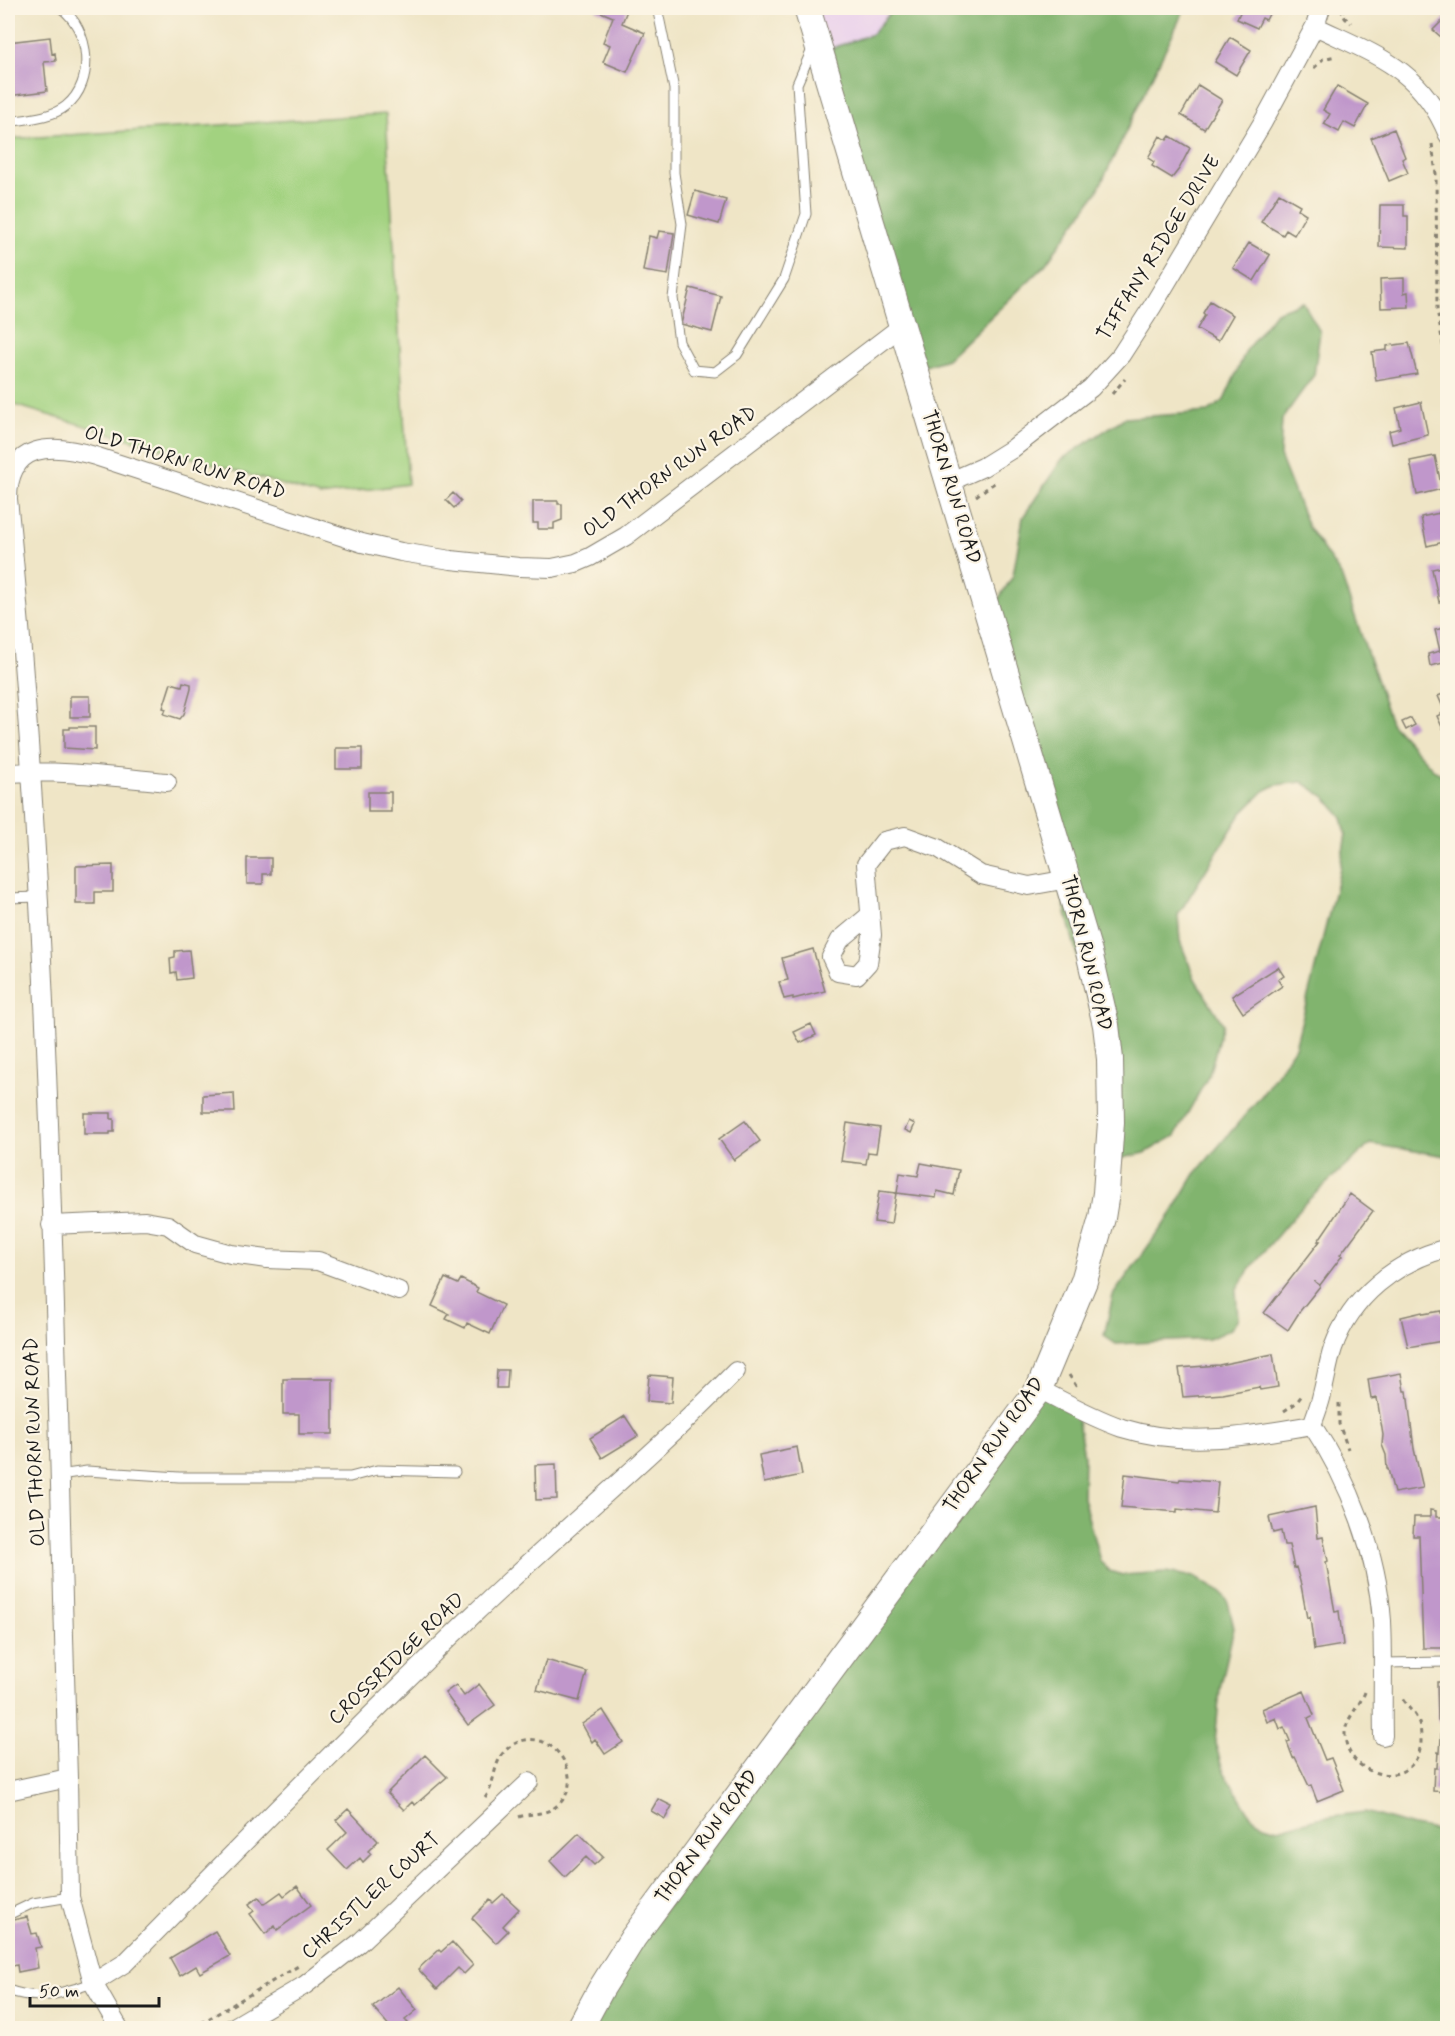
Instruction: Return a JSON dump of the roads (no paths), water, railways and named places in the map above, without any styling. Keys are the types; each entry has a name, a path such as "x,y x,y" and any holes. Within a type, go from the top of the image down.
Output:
{"street":[{"name":"THORN RUN ROAD","path":"580,2028 633,1938 1039,1389 1084,1281 1102,1218 1110,1142 1112,1091 1106,1025 1089,952 807,8"},
{"name":"TIFFANY RIDGE DRIVE","path":"949,482 983,467 1012,449 1107,373 1137,332 1263,122 1315,26 1321,8"},
{"path":"1315,26 1390,63 1411,78 1427,95 1440,115 1439,136"},
{"name":"OLD THORN RUN ROAD","path":"119,2028 93,1983 70,1897 45,978 31,772 8,500 11,467 23,456 36,451 60,450 84,453 375,546 450,560 511,567 564,566 590,557 626,536 902,326"},
{"path":"8,773 102,776 167,782"},
{"path":"870,915 866,864 884,841 905,836 938,848 981,875 1029,886 1068,879"},
{"path":"51,1225 145,1221 168,1225 195,1244 231,1254 267,1259 318,1261 399,1291"},
{"path":"1312,1425 1332,1351 1346,1319 1358,1303 1387,1275 1426,1254 1448,1248"},
{"name":"CROSSRIDGE ROAD","path":"93,1983 125,1963 392,1694 548,1545 684,1424 736,1371"},
{"path":"1039,1389 1123,1428 1167,1437 1213,1440 1238,1438 1312,1425"},
{"path":"1312,1425 1325,1444 1351,1497 1367,1542 1379,1593 1382,1620 1392,1663 1383,1736"},
{"path":"8,1791 68,1778"},
{"name":"CHRISTLER COURT","path":"232,2028 305,1985 359,1943 529,1782"}],"lane":[{"path":"8,122 51,114 66,107 78,93 87,63 76,23 61,8"},
{"path":"658,12 674,89 674,173 682,224 673,298 679,342 694,370 715,372 737,355 784,279 806,214 797,84 817,40"},
{"path":"8,898 38,897"},
{"path":"59,1475 87,1471 178,1477 350,1477 378,1470 455,1472"},
{"path":"1392,1663 1448,1662"},
{"path":"8,1915 33,1903 70,1897"},
{"path":"8,1990 20,1995 51,1996 93,1983"}]}
